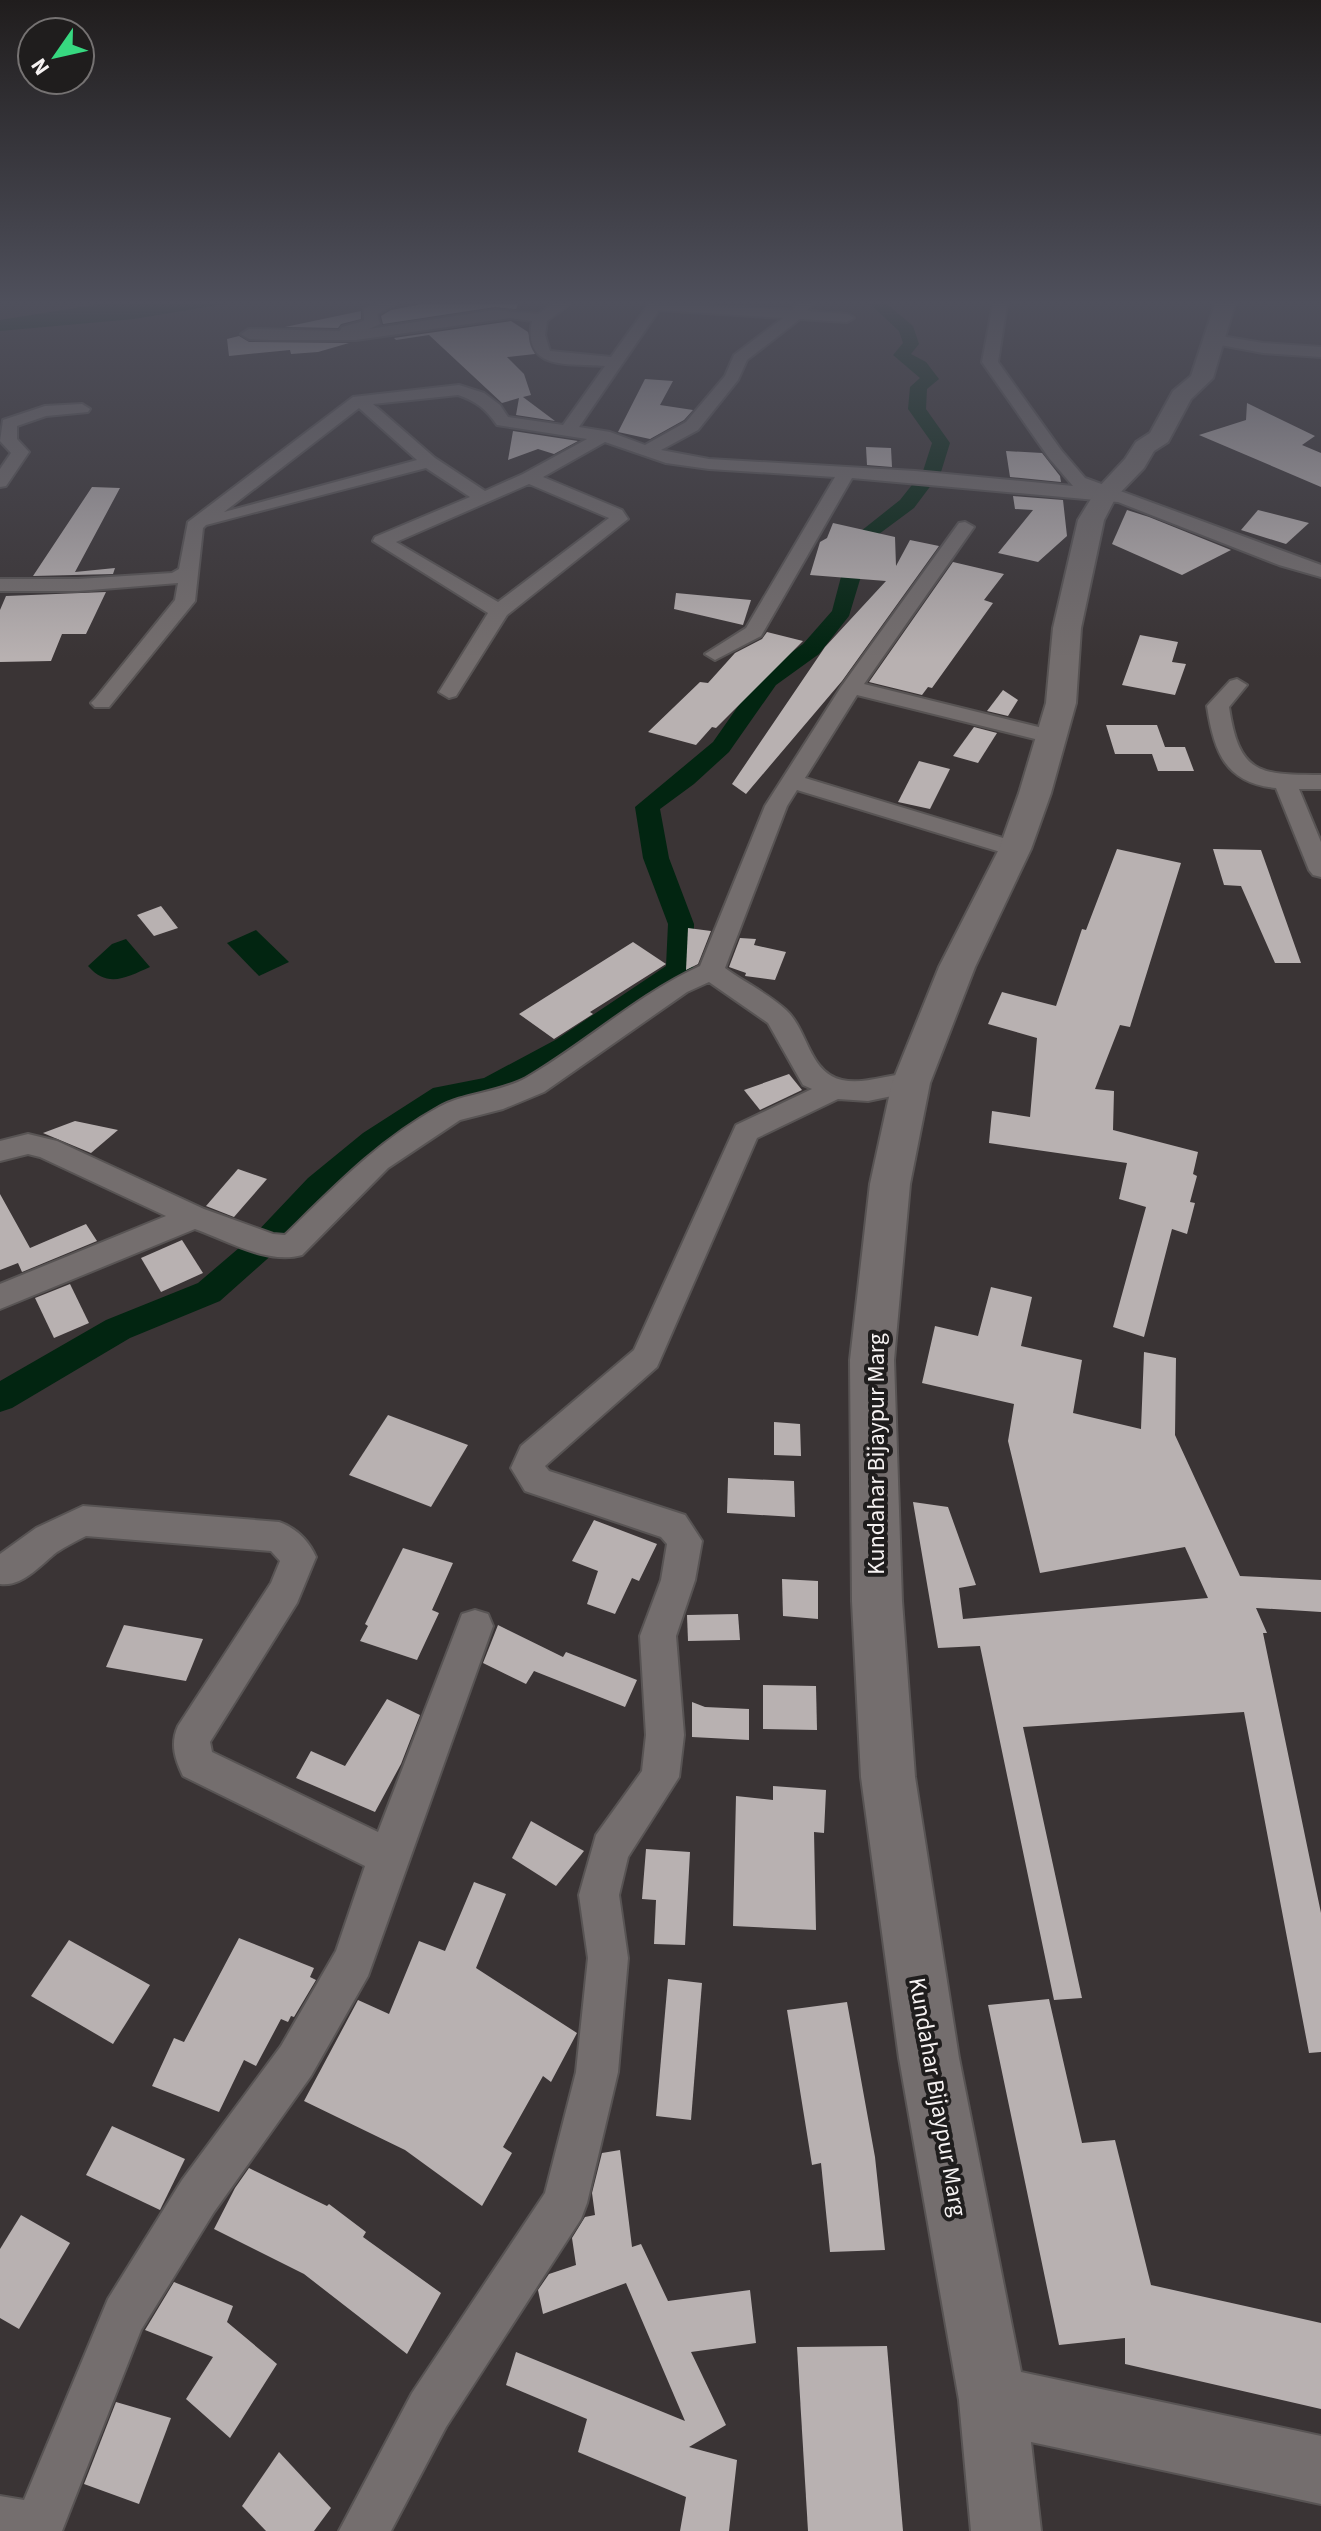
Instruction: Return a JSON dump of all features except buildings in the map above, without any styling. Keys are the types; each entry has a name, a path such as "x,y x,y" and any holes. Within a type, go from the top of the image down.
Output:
{"main road":[{"name":"Kundahar Bijaypur Marg","path":"1006,2531 993,2400 929,2058 888,1777 873,1479 872,1360 890,1184 911,1083 957,967 1015,849 1051,737 1061,703 1067,628 1091,520 1106,494 1135,463 1144,447 1160,437 1167,422"},
{"path":"993,2400 1321,2470"}],"street":[{"path":"0,482 20,452 8,440 9,424 14,422"},
{"path":"102,703 185,601 194,526 330,422"},
{"path":"384,422 429,462 484,498"},
{"path":"512,422 604,436 666,458 709,464 944,478 1106,494 1122,497 1286,561 1321,571"},
{"path":"569,429 574,422"},
{"path":"647,451 695,422"},
{"path":"1030,422 1079,482 1106,494"},
{"path":"499,611 382,543 529,478 604,436"},
{"path":"194,526 429,462"},
{"path":"715,654 754,632 846,472"},
{"path":"449,692 499,611 619,517 529,478"},
{"path":"0,1151 28,1144 47,1148 194,1217 271,1245 291,1247 378,1161 451,1112 493,1102 534,1085 678,986 711,971 776,806 794,782 851,687 965,527"},
{"path":"0,585 78,585 176,578 186,573"},
{"path":"1237,685 1218,706 1222,739 1236,766 1249,776 1265,782 1321,782"},
{"path":"851,687 1051,737"},
{"path":"794,782 1015,849"},
{"path":"1285,782 1321,870"},
{"path":"711,971 778,1017 813,1078 835,1089 868,1092 911,1083"},
{"path":"364,2531 429,2410 565,2203 598,2057 608,1958 599,1895 610,1849 660,1777 665,1735 658,1636 678,1580 685,1541 673,1526 537,1481 528,1468 533,1456 646,1358 746,1132 835,1089"},
{"path":"0,1297 194,1217"},
{"path":"3,1576 48,1539 83,1521 279,1537 299,1557 285,1592 191,1739 196,1763 388,1857"},
{"path":"28,2527 124,2315 198,2196 296,2061 353,1961 388,1857 475,1626"}],"shaded area":[{"path":"256,930 289,962 259,976 227,943"},
{"path":"126,939 150,967 126,977 110,979 95,973 88,966 112,944"}],"waterway":[{"path":"0,1398 118,1329 209,1292 264,1244 319,1186 374,1141 443,1095 491,1087 567,1046 679,970 681,924 656,858 647,807 686,779 721,747 768,680 811,649 842,612 852,573 871,531 907,504 932,472 941,443 926,422"}]}
